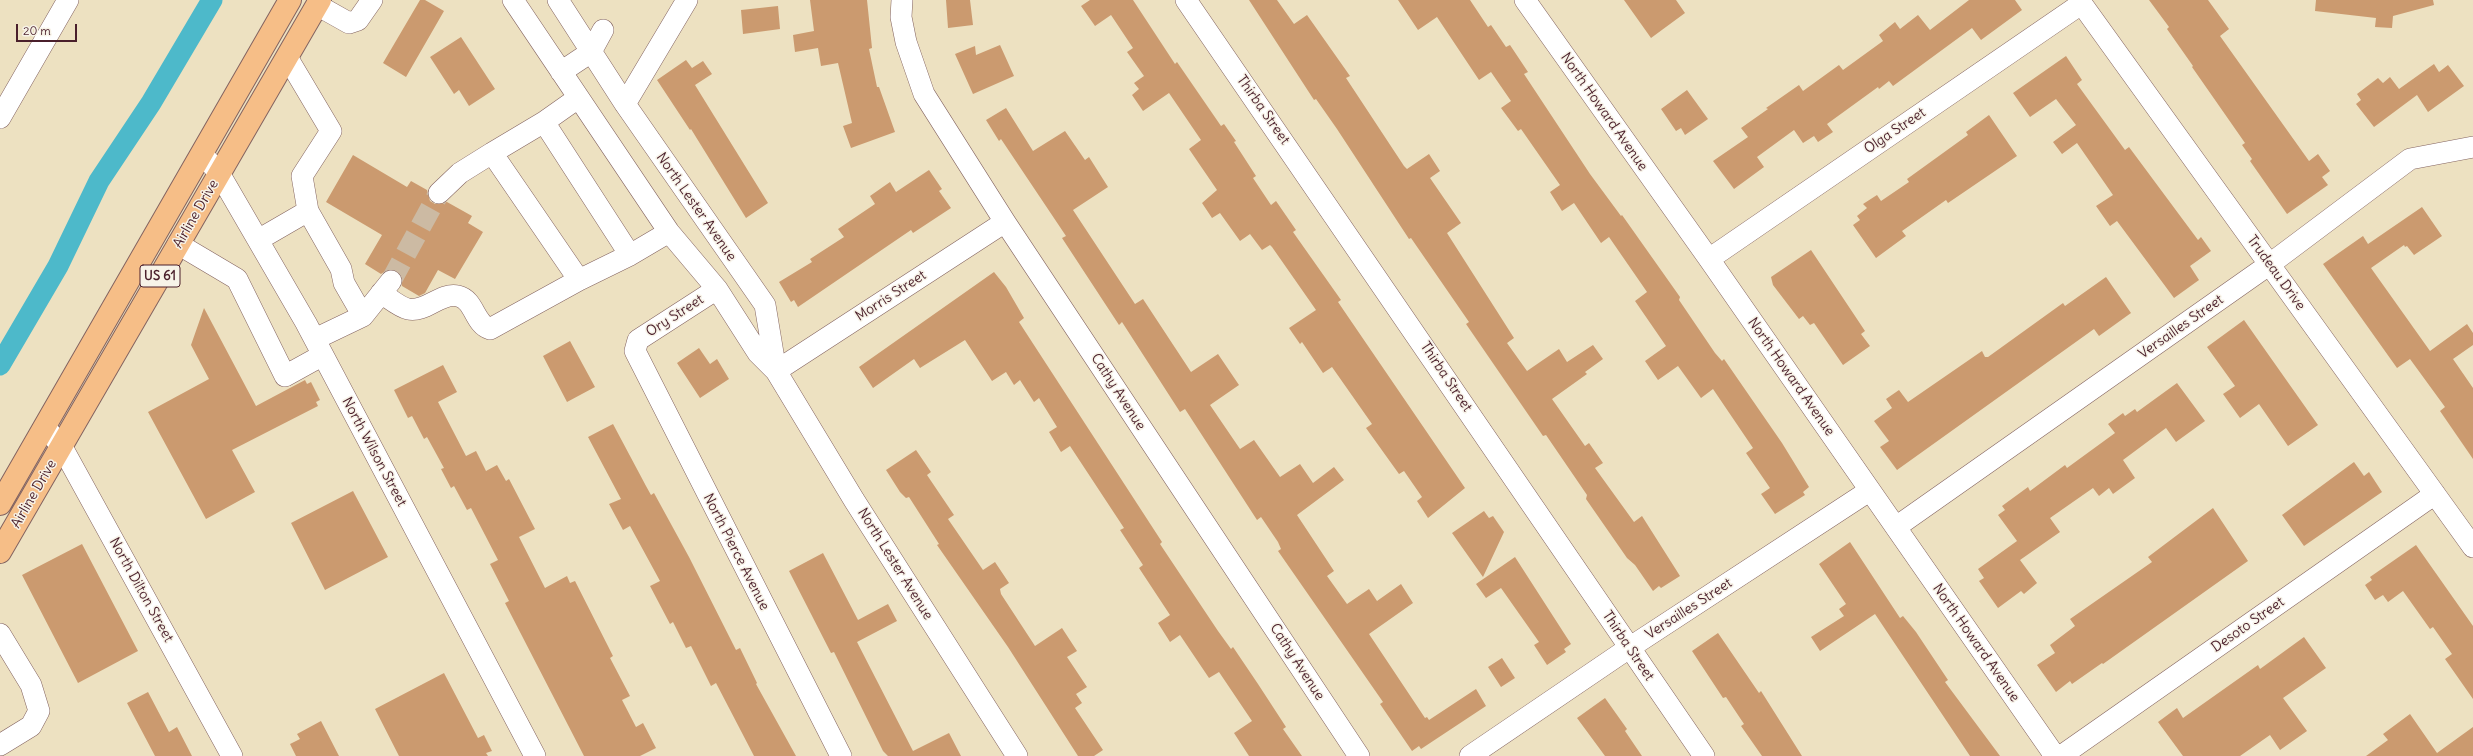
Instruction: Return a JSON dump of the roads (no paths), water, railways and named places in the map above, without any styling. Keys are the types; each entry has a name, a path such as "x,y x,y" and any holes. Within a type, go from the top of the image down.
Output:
{"highway":[{"name":"Airline Drive","path":"0,504 203,155 290,0"},
{"name":"Airline Drive","path":"0,552 318,2"}],"street":[{"path":"0,118 68,0"},
{"path":"318,2 349,23 358,20 372,0"},
{"name":"North Lester Avenue","path":"513,0 668,232 717,289 758,353 776,371 859,507 1017,756"},
{"name":"North Lester Avenue","path":"558,0 625,104 765,305 776,371"},
{"path":"625,104 687,0"},
{"name":"Thirba Street","path":"1186,0 1352,239 1704,756"},
{"name":"North Howard Avenue","path":"1528,1 2055,756"},
{"name":"Olga Street","path":"1709,259 2080,2"},
{"name":"Trudeau Drive","path":"2080,2 2473,547"},
{"name":"Cathy Avenue","path":"902,8 906,42 924,94 1005,222 1359,756"},
{"path":"561,72 591,52 603,30"},
{"path":"287,57 331,131 302,176 308,211 341,269 344,283 363,316"},
{"path":"439,193 460,173 544,122 578,98"},
{"path":"544,122 630,255"},
{"name":"Versailles Street","path":"1896,527 2270,264 2410,159 2473,147"},
{"path":"492,153 580,280"},
{"name":"North Wilson Street","path":"203,155 219,173 319,347 535,756"},
{"path":"258,240 308,211"},
{"name":"Morris Street","path":"776,371 1005,222"},
{"path":"178,244 237,279 285,376 319,347 363,316 386,287 410,310 417,309 443,297 460,296 469,302 482,324 490,329 580,280 630,255 668,232"},
{"name":"Ory Street","path":"635,346 638,340 717,289"},
{"name":"North Pierce Avenue","path":"635,346 635,351 649,380 841,756"},
{"name":"North Dilton Street","path":"44,427 62,447 232,756"},
{"name":"Versailles Street","path":"1470,756 1630,648 1869,491"},
{"name":"Desoto Street","path":"2061,756 2435,494"},
{"path":"0,634 31,685 39,711 32,726 0,745"}],"waterway":[{"path":"0,365 58,266 99,181 151,103 212,0"}],"tunnel":[{"path":"391,281 439,193"}]}
